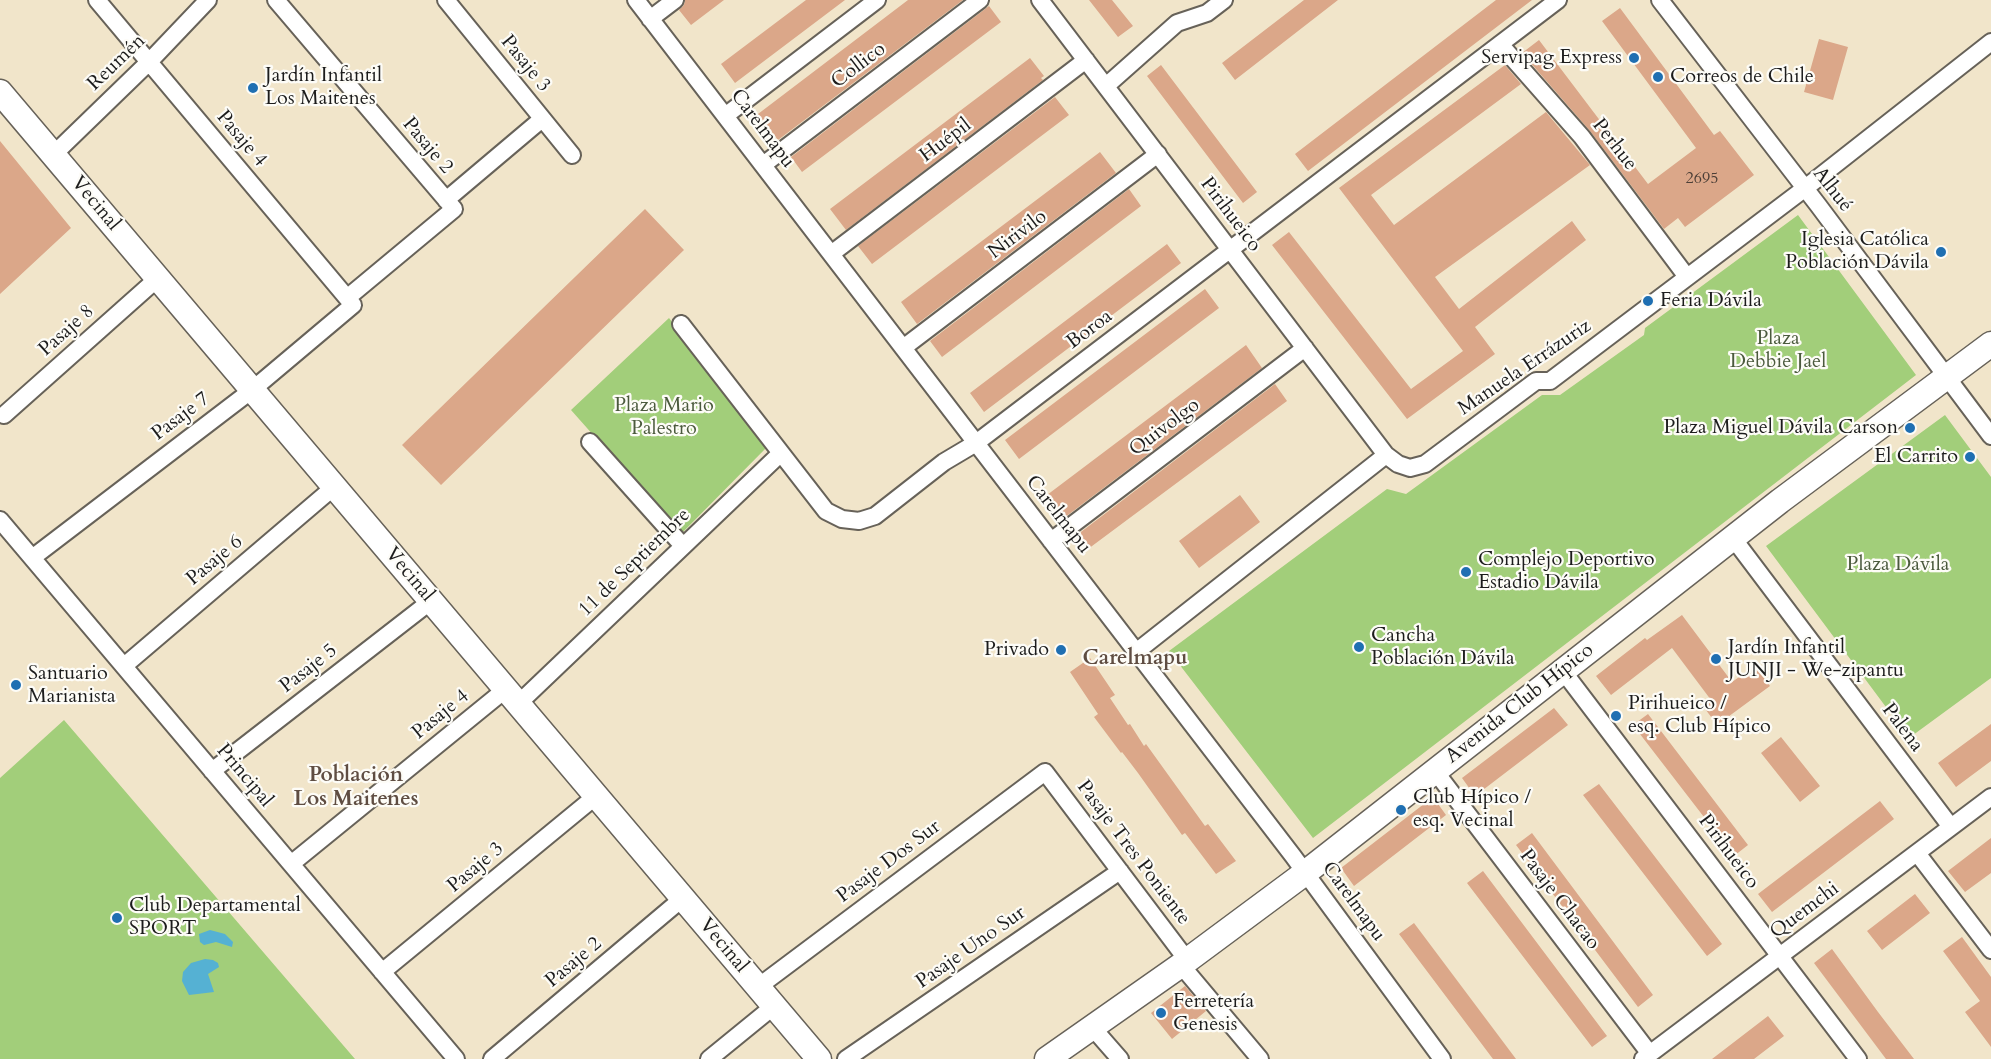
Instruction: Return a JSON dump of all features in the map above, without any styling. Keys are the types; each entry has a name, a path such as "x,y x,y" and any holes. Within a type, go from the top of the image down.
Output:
{"street":[{"name":"Pasaje 4","path":"97,0 350,302"},
{"name":"Reumén","path":"53,155 149,62 208,0"},
{"name":"Pasaje 2","path":"276,0 450,205"},
{"name":"Pasaje 3","path":"446,0 572,155"},
{"name":"Carelmapu","path":"636,0 1137,652 1305,873 1442,1059"},
{"path":"650,19 675,0"},
{"path":"725,116 877,0"},
{"name":"Collico","path":"763,165 980,0"},
{"name":"Pirihueico","path":"1040,0 1386,455"},
{"path":"1106,86 1177,23 1207,13 1224,0"},
{"name":"Boroa","path":"681,324 826,511 842,519 859,521 875,516 944,462 976,443 1558,0"},
{"name":"Alhué","path":"1660,0 1825,214 1991,436"},
{"name":"Manuela Errázuriz","path":"1386,455 1404,467 1425,464 1536,381 1550,381 1804,189 1991,42"},
{"name":"Perhue","path":"1500,44 1582,137 1687,277"},
{"name":"Huépil","path":"831,255 1086,60"},
{"name":"Vecinal","path":"0,92 819,1059"},
{"name":"Pasaje 7","path":"32,558 252,390 350,302 542,119"},
{"name":"Nirivilo","path":"903,348 1158,154"},
{"name":"Pasaje 8","path":"4,415 158,278"},
{"name":"Avenida Club Hípico","path":"1047,1059 1305,873 1733,538 1991,344"},
{"name":"Quivolgo","path":"1051,541 1305,348"},
{"path":"590,442 683,546"},
{"name":"11 de Septiembre","path":"512,696 683,546 781,453"},
{"path":"1137,652 1386,455"},
{"name":"Pasaje 6","path":"124,666 334,487"},
{"name":"Principal","path":"0,520 456,1059"},
{"name":"Palena","path":"1733,538 1951,827"},
{"name":"Pasaje 5","path":"212,771 431,601"},
{"name":"Pirihueico","path":"1563,671 1858,1059"},
{"name":"Pasaje 4","path":"291,864 512,696"},
{"name":"Pasaje Chacao","path":"1435,771 1646,1057"},
{"name":"Pasaje Tres Poniente","path":"1045,772 1120,871 1184,962 1260,1059"},
{"name":"Pasaje Dos Sur","path":"758,987 1045,772"},
{"name":"Pasaje 3","path":"382,972 596,795"},
{"name":"Quemchi","path":"1646,1057 1991,797"},
{"path":"1917,852 1991,950"},
{"name":"Pasaje Uno Sur","path":"846,1059 1120,871"},
{"name":"Pasaje 2","path":"492,1059 683,898"},
{"path":"709,1059 774,1006"},
{"path":"1092,1027 1120,1059"}],"green space":[{"name":"Complejo Deportivo Estadio Dávila","path":"1798,215 1916,375 1313,838 1169,651 1387,489 1406,494 1542,395 1560,395 1644,335 1645,328"},
{"name":"Plaza Mario Palestro","path":"669,318 768,446 681,534 571,410"},
{"name":"Plaza Dávila","path":"1945,415 1991,477 1991,678 1909,738 1766,546"},
{"name":"Club Departamental SPORT","path":"64,720 355,1059 0,1059 0,778"}],"water":[{"path":"210,930 225,934 233,942 232,947 216,942 204,945 200,942 199,934"},
{"path":"205,959 218,963 219,967 208,974 214,992 189,995 182,981 183,972 191,963"}],"building":[{"path":"685,0 724,0 691,25 679,10"},
{"path":"806,0 845,0 735,83 721,64"},
{"path":"908,0 963,0 778,140 758,114"},
{"path":"1089,0 1112,0 1133,26 1118,37"},
{"path":"1304,0 1338,0 1235,80 1222,63"},
{"path":"1496,0 1532,0 1308,171 1295,154"},
{"path":"989,6 1001,22 802,172 791,157"},
{"path":"1620,8 1714,135 1720,131 1754,175 1685,227 1678,218 1664,229 1590,131 1522,53 1539,40 1648,184 1696,148 1602,21"},
{"path":"1819,39 1848,47 1833,100 1804,92"},
{"path":"1030,58 1044,76 1041,78 1043,80 846,230 830,209"},
{"path":"1161,65 1257,192 1243,203 1147,76"},
{"path":"1505,65 1521,84 1371,195 1394,225 1546,112 1590,165 1435,277 1459,309 1572,221 1586,240 1475,327 1495,354 1407,419 1272,245 1289,232 1411,389 1463,351 1339,188"},
{"path":"1055,97 1069,115 872,264 858,246"},
{"path":"0,141 71,228 0,294"},
{"path":"1100,152 1116,173 917,324 901,302"},
{"path":"1129,189 1141,206 942,357 930,341"},
{"path":"645,209 684,250 441,485 402,445"},
{"path":"1167,244 1181,263 984,412 970,393"},
{"path":"1205,289 1219,308 1019,459 1005,440"},
{"path":"1246,345 1262,368 1064,518 1047,495"},
{"path":"1275,384 1287,401 1088,549 1077,535"},
{"path":"1240,495 1260,522 1199,568 1179,541"},
{"path":"1682,615 1732,682 1755,666 1770,686 1717,725 1703,706 1711,700 1672,648 1611,695 1596,676 1645,638 1647,640"},
{"path":"1090,658 1115,695 1110,698 1128,725 1130,724 1144,746 1146,744 1205,826 1208,824 1236,861 1216,874 1185,833 1182,835 1094,717 1098,714 1070,672"},
{"path":"1554,708 1568,725 1475,796 1462,778"},
{"path":"1648,714 1748,845 1734,856 1633,725"},
{"path":"1991,724 1991,761 1956,787 1938,763"},
{"path":"1781,737 1820,786 1800,802 1761,753"},
{"path":"1599,784 1722,944 1707,956 1583,795"},
{"path":"1433,797 1446,815 1354,886 1341,868"},
{"path":"1880,801 1894,819 1772,912 1758,894"},
{"path":"1532,833 1653,995 1638,1007 1516,845"},
{"path":"1991,838 1991,873 1965,892 1948,871"},
{"path":"1483,871 1607,1036 1592,1047 1467,883"},
{"path":"1915,894 1930,913 1882,950 1867,931"},
{"path":"1414,923 1516,1059 1493,1059 1399,934"},
{"path":"1962,937 1991,977 1991,1047 1965,1012 1980,1001 1943,951"},
{"path":"1832,949 1914,1059 1886,1059 1814,963"},
{"path":"1185,986 1206,1011 1172,1039 1151,1013"},
{"path":"1768,1016 1784,1036 1754,1059 1712,1059"}],"place":[{"name":"Servipag Express","path":"1634,58"},
{"name":"Correos de Chile","path":"1658,77"},
{"name":"Jardín Infantil Los Maitenes","path":"253,88"},
{"name":"Iglesia Católica Población Dávila","path":"1941,252"},
{"name":"Feria Dávila","path":"1648,301"},
{"name":"Plaza Miguel Dávila Carson","path":"1910,428"},
{"name":"El Carrito","path":"1970,457"},
{"name":"Complejo Deportivo Estadio Dávila","path":"1466,572"},
{"name":"Cancha Población Dávila","path":"1359,647"},
{"name":"Privado","path":"1061,650"},
{"name":"Jardín Infantil JUNJI - We-zipantu","path":"1716,659"},
{"name":"Santuario Marianista","path":"16,685"},
{"name":"Pirihueico / esq. Club Hípico","path":"1616,716"},
{"name":"Club Hípico / esq. Vecinal","path":"1401,810"},
{"name":"Club Departamental SPORT","path":"117,918"},
{"name":"Ferretería Genesis","path":"1161,1013"}],"district":[{"name":"Carelmapu","path":"1135,659"},
{"name":"Población Los Maitenes","path":"356,788"}],"park label":[{"name":"Plaza Debbie Jael","path":"1778,350"}]}
